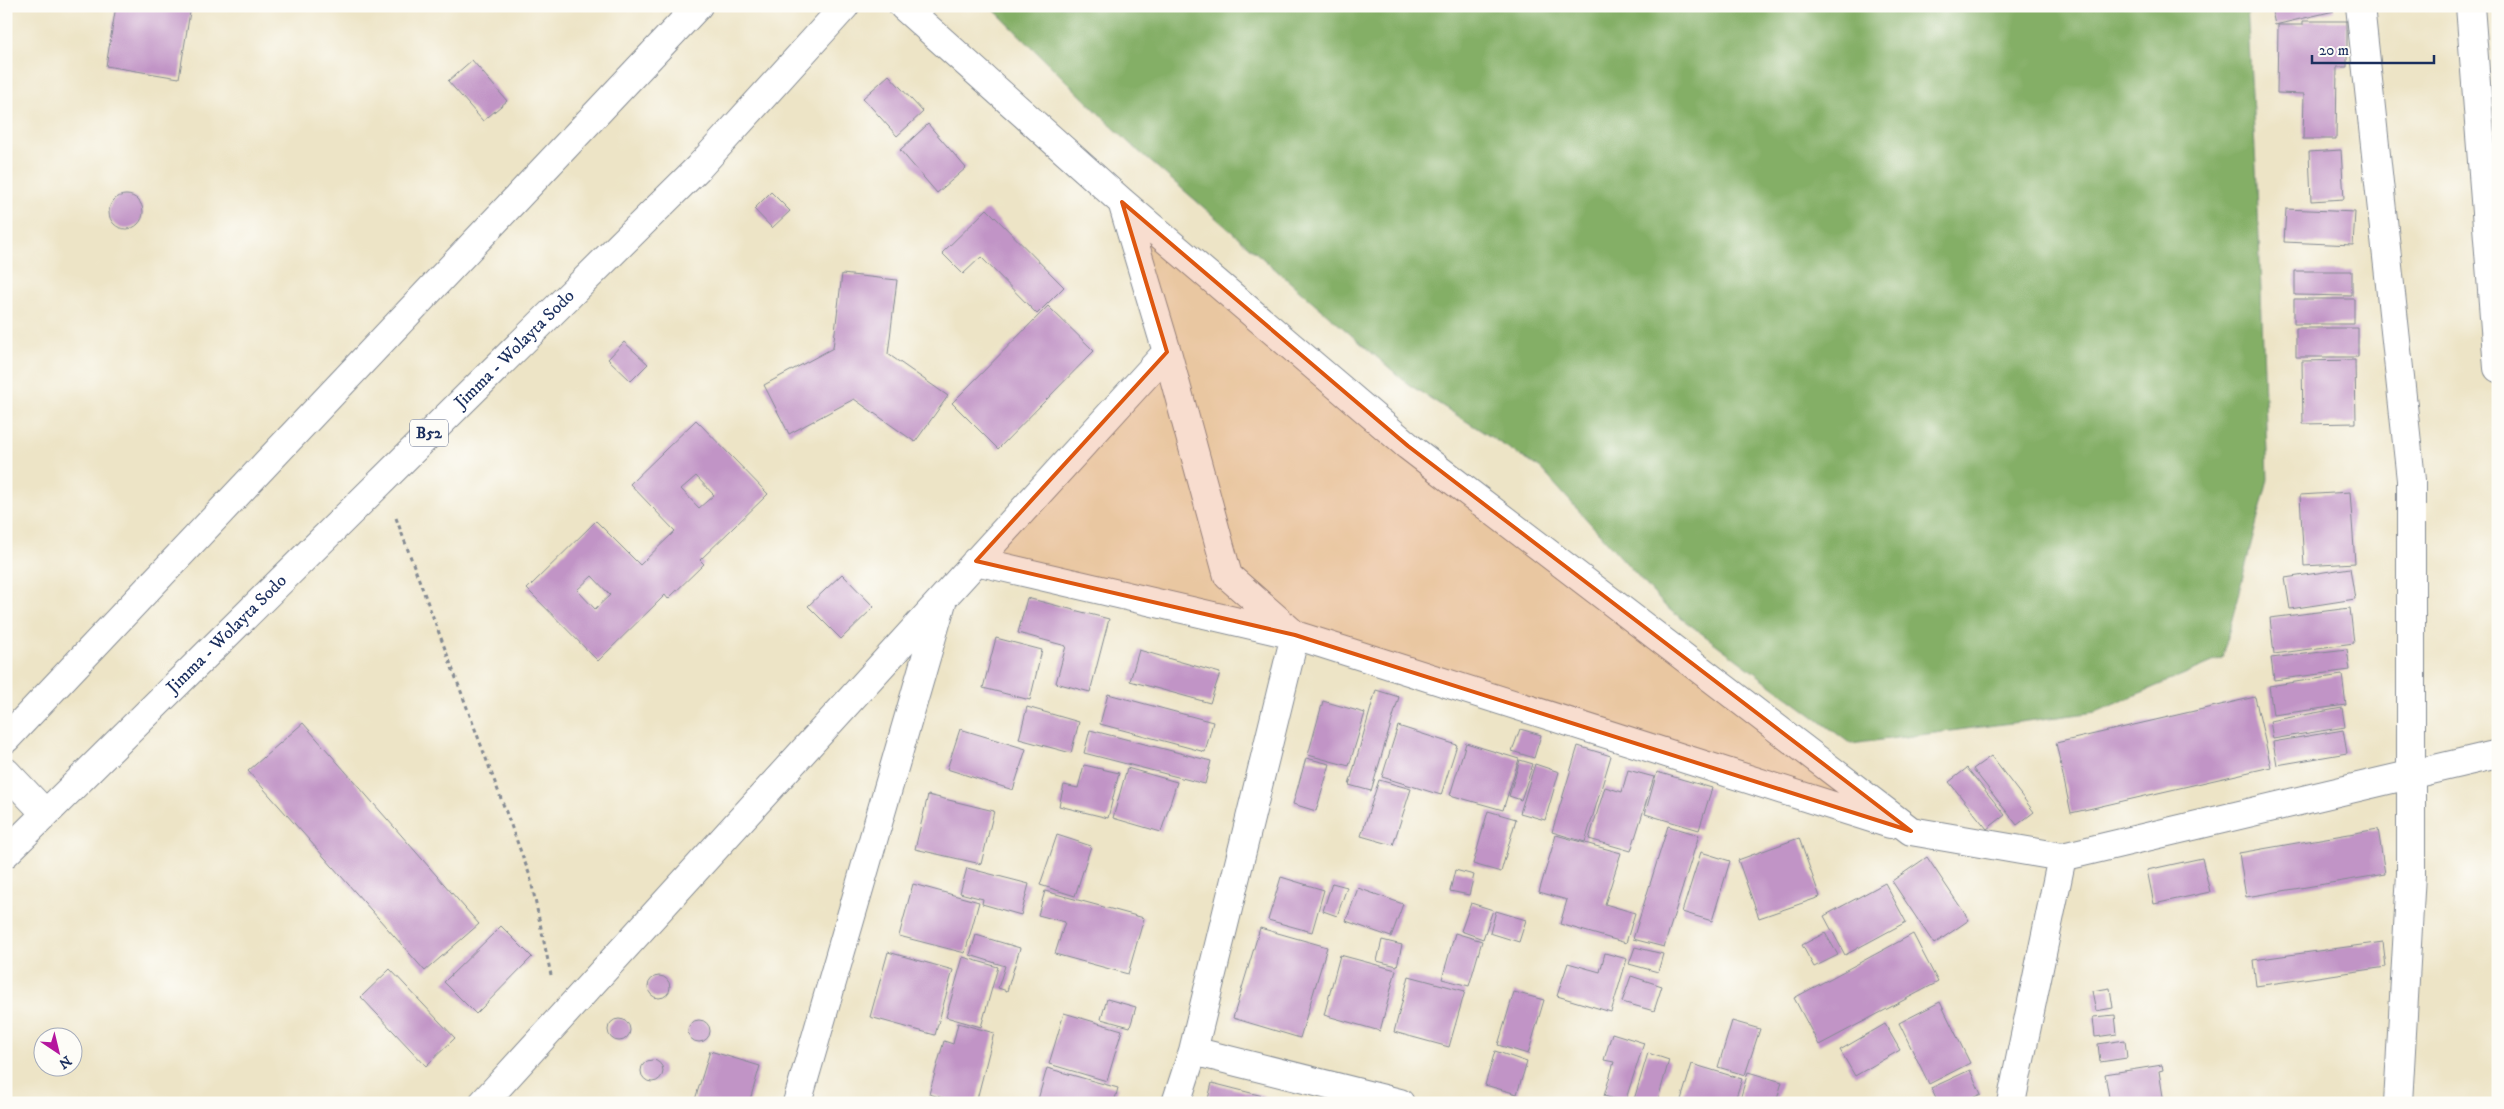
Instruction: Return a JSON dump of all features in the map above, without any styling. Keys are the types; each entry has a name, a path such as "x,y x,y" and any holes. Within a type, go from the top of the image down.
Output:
{"main road":[{"path":"6,739 698,6"},
{"name":"Jimma - Wolayta Sodo","path":"6,853 698,168 845,6"},
{"path":"903,6 1122,202 1408,446 1910,831"},
{"path":"2360,6 2411,480 2411,874 2398,1103"},
{"path":"2470,6 2498,368"},
{"path":"1122,202 1167,352 1228,576 1295,635"},
{"path":"484,1103 1167,352"},
{"path":"976,561 1295,635 1910,831 2062,857 2498,754"},
{"path":"797,1103 944,596"},
{"path":"1176,1103 1193,1051 1295,635"},
{"path":"6,772 45,813"},
{"path":"2010,1103 2062,857"},
{"path":"1193,1051 1400,1103"}],"path":[{"path":"381,480 530,876 560,1018"}],"highlighted area":[{"path":"1122,202 1408,446 1911,831 1295,635 976,561 1167,352"}],"green space":[{"path":"990,6 2247,6 2257,184 2268,479 2222,658 2096,712 1851,744 1666,607 1541,469 1408,384 1128,142"}],"building":[{"path":"116,6 191,6 179,78 106,66"},
{"path":"2271,6 2333,6 2334,11 2275,25"},
{"path":"2303,21 2347,21 2347,67 2337,67 2336,139 2303,139 2304,94 2277,93 2278,25 2303,25"},
{"path":"472,60 507,101 483,121 448,81"},
{"path":"889,75 923,112 897,136 863,98"},
{"path":"928,124 966,168 937,193 900,150"},
{"path":"2341,150 2344,199 2311,201 2309,152"},
{"path":"771,192 790,211 772,228 754,209"},
{"path":"126,195 133,196 138,200 142,205 142,219 138,224 133,228 126,229 119,228 114,224 110,219 109,212 110,205 114,200 119,196"},
{"path":"987,209 1064,287 1037,314 981,257 963,274 942,253"},
{"path":"2286,209 2355,212 2353,245 2284,242"},
{"path":"2295,271 2352,271 2352,296 2295,295"},
{"path":"842,274 897,280 888,354 948,396 915,442 854,399 789,434 764,385 833,348"},
{"path":"2294,299 2354,299 2354,324 2294,324"},
{"path":"1048,306 1094,351 998,449 952,403"},
{"path":"2296,328 2358,328 2358,357 2296,357"},
{"path":"624,342 648,364 631,381 608,359"},
{"path":"2355,360 2356,423 2303,424 2302,361"},
{"path":"696,420 768,494 700,560 704,564 668,599 665,595 598,661 527,589 596,521 640,565 675,531 630,484","holes":["696,476 714,495 699,508 681,489","592,576 610,595 595,609 577,590"]},
{"path":"2350,492 2355,563 2304,566 2300,495"},
{"path":"2350,568 2355,599 2290,609 2285,578"},
{"path":"842,574 874,607 841,639 808,606"},
{"path":"1027,598 1109,619 1090,692 1056,683 1066,646 1018,633"},
{"path":"2350,608 2354,643 2274,654 2270,618"},
{"path":"996,638 1042,650 1030,700 983,688"},
{"path":"2347,649 2350,670 2274,680 2271,658"},
{"path":"1139,650 1220,673 1210,703 1130,681"},
{"path":"2342,675 2346,705 2273,715 2269,686"},
{"path":"1376,690 1399,697 1371,791 1349,785"},
{"path":"1108,694 1213,722 1205,752 1100,724"},
{"path":"2255,697 2271,767 2071,813 2056,743"},
{"path":"1323,701 1365,713 1349,766 1308,755"},
{"path":"1027,707 1079,722 1071,753 1019,739"},
{"path":"2342,708 2345,727 2273,739 2270,721"},
{"path":"303,723 479,924 425,971 248,771"},
{"path":"1398,726 1457,745 1441,795 1382,777"},
{"path":"960,729 1026,749 1013,790 947,769"},
{"path":"1520,729 1541,735 1534,758 1512,751"},
{"path":"1090,730 1211,761 1205,784 1084,753"},
{"path":"2343,730 2347,753 2277,765 2273,742"},
{"path":"1466,743 1519,759 1503,810 1450,795"},
{"path":"1578,746 1611,756 1585,842 1552,832"},
{"path":"1991,756 2034,812 2017,825 1973,769"},
{"path":"1306,758 1330,764 1316,811 1293,804"},
{"path":"1520,760 1533,764 1521,800 1509,796"},
{"path":"1535,764 1559,772 1545,820 1520,813"},
{"path":"1084,765 1119,773 1108,818 1059,806 1064,785 1078,788"},
{"path":"1127,768 1177,782 1161,832 1113,818"},
{"path":"1967,768 2005,815 1987,829 1949,782"},
{"path":"1628,770 1654,777 1631,851 1589,839 1605,787 1622,792"},
{"path":"1657,772 1712,788 1699,830 1645,814"},
{"path":"1379,780 1411,789 1393,845 1361,836"},
{"path":"928,795 994,811 981,864 915,849"},
{"path":"1488,811 1516,819 1501,872 1473,864"},
{"path":"1668,826 1699,835 1664,947 1633,939"},
{"path":"2378,829 2385,874 2246,897 2239,853"},
{"path":"1057,835 1091,846 1075,896 1040,885"},
{"path":"1556,835 1621,853 1605,904 1635,913 1626,943 1560,924 1567,900 1539,892"},
{"path":"1799,838 1820,897 1759,918 1738,860"},
{"path":"1701,852 1730,861 1712,921 1682,912"},
{"path":"1927,857 1969,920 1934,944 1892,881"},
{"path":"2202,858 2210,892 2154,904 2147,870"},
{"path":"967,868 1029,884 1021,915 982,904 983,899 960,893"},
{"path":"1455,870 1474,875 1469,895 1450,891"},
{"path":"1281,877 1324,890 1312,932 1268,920"},
{"path":"1332,883 1347,887 1337,916 1323,911"},
{"path":"1885,883 1906,922 1845,955 1824,916"},
{"path":"913,884 979,902 965,953 899,936"},
{"path":"1358,888 1403,904 1391,937 1346,921"},
{"path":"1045,891 1144,918 1128,974 1055,954 1065,922 1038,915"},
{"path":"1471,903 1493,910 1483,939 1461,931"},
{"path":"1496,911 1526,920 1519,942 1490,933"},
{"path":"501,926 532,957 476,1014 444,982"},
{"path":"1260,928 1327,947 1300,1038 1233,1018"},
{"path":"1455,933 1482,941 1469,986 1442,979"},
{"path":"1825,933 1838,955 1814,967 1802,945"},
{"path":"1913,934 1938,982 1819,1045 1794,998"},
{"path":"976,935 1020,948 1007,991 998,988 1005,966 970,955"},
{"path":"1382,940 1402,945 1397,966 1377,961"},
{"path":"2383,942 2386,967 2256,986 2253,960"},
{"path":"1635,947 1663,954 1658,972 1629,964"},
{"path":"888,952 953,970 935,1035 870,1017"},
{"path":"1605,953 1627,959 1611,1012 1557,996 1568,963 1600,972"},
{"path":"1340,955 1396,970 1380,1031 1324,1015"},
{"path":"963,957 998,967 981,1027 946,1017"},
{"path":"390,969 455,1038 426,1066 361,997"},
{"path":"659,976 667,979 670,987 667,995 659,998 651,995 648,987 651,979"},
{"path":"1409,976 1465,991 1449,1047 1394,1032"},
{"path":"1631,976 1662,986 1654,1011 1622,1002"},
{"path":"2110,988 2113,1008 2096,1011 2092,991"},
{"path":"1514,992 1544,1000 1528,1054 1498,1045"},
{"path":"1107,999 1136,1007 1130,1027 1101,1019"},
{"path":"1940,1002 1970,1063 1929,1084 1899,1023"},
{"path":"1064,1013 1122,1030 1107,1081 1049,1064"},
{"path":"2115,1015 2117,1034 2095,1037 2093,1017"},
{"path":"619,1019 627,1022 630,1030 627,1038 619,1041 611,1038 608,1030 611,1022"},
{"path":"699,1020 707,1023 710,1031 707,1039 699,1042 691,1039 688,1031 691,1023"},
{"path":"1732,1021 1760,1029 1745,1075 1718,1067"},
{"path":"958,1023 994,1033 976,1103 961,1103 929,1094 944,1041 953,1044"},
{"path":"1885,1024 1900,1050 1855,1076 1840,1050"},
{"path":"1612,1033 1644,1043 1625,1102 1604,1096 1614,1062 1604,1060"},
{"path":"2125,1040 2127,1058 2100,1062 2098,1044"},
{"path":"710,1051 760,1066 749,1103 694,1103"},
{"path":"1495,1051 1527,1062 1517,1094 1485,1085"},
{"path":"1648,1053 1669,1060 1657,1103 1633,1103"},
{"path":"652,1060 660,1063 663,1071 660,1079 652,1082 644,1079 641,1071 644,1063"},
{"path":"1692,1064 1742,1079 1734,1103 1680,1103"},
{"path":"2162,1065 2163,1070 2159,1071 2164,1103 2110,1103 2105,1074"},
{"path":"1047,1068 1118,1088 1114,1103 1037,1103"},
{"path":"1970,1070 1981,1094 1961,1103 1938,1103 1931,1088"},
{"path":"1748,1072 1782,1082 1776,1103 1739,1103"},
{"path":"1212,1083 1286,1102 1286,1103 1207,1103"}]}
